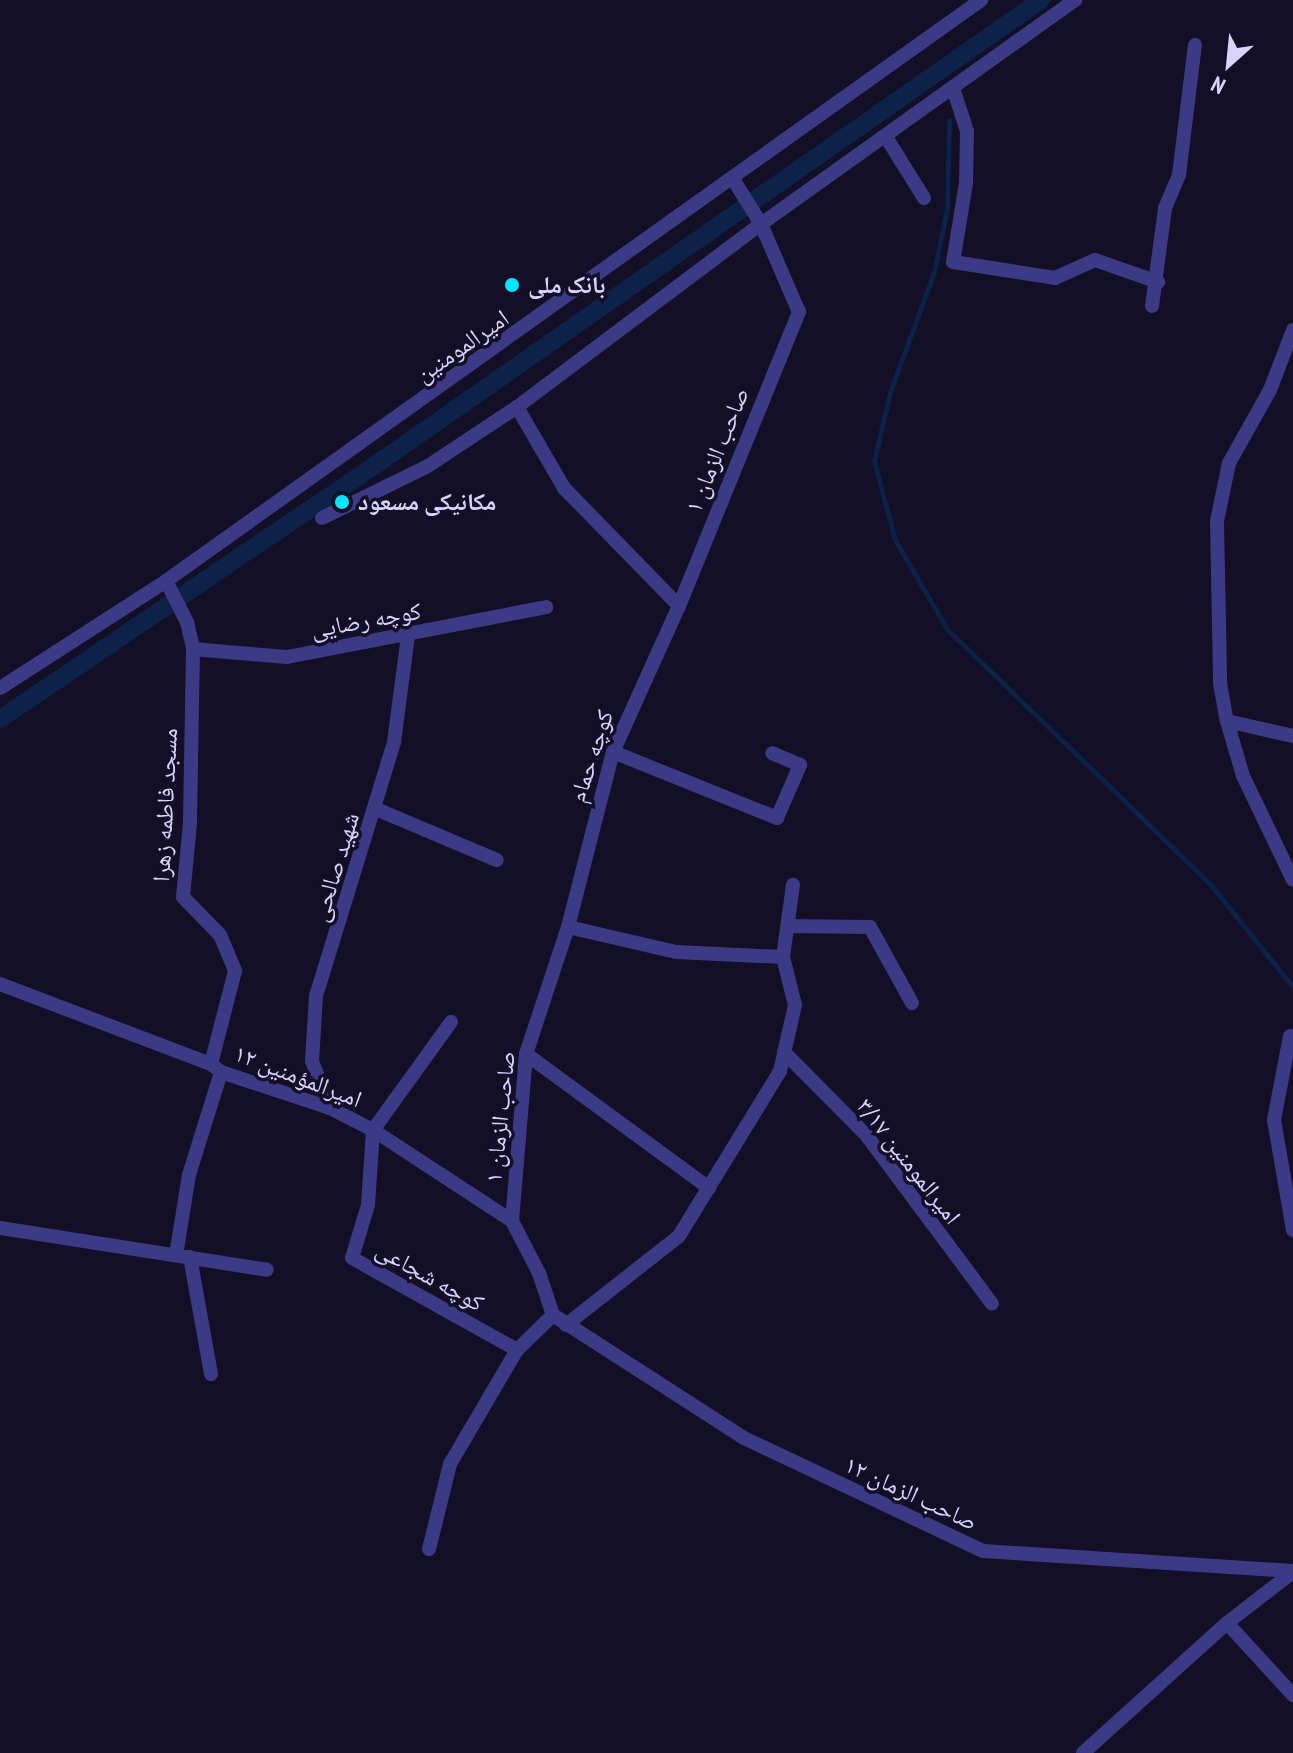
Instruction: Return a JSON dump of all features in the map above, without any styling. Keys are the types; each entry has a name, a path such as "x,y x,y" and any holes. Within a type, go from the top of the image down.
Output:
{"street":[{"name":"امیرالمومنین","path":"0,688 166,581 981,0"},
{"path":"322,518 428,466 517,407 761,224 1075,0"},
{"path":"1152,306 1158,282 1165,208 1179,175 1195,45"},
{"path":"953,88 967,131 966,183 953,262 1055,278 1095,260 1158,282"},
{"path":"886,137 924,198"},
{"path":"733,179 761,224"},
{"name":"صاحب الزمان ۱","path":"679,606 799,312 761,224"},
{"path":"1293,330 1270,390 1229,463 1217,521 1220,683 1227,721 1243,776 1293,880"},
{"path":"517,407 564,488 679,606"},
{"name":"مسجد فاطمه زهرا","path":"166,581 187,622 193,649 183,897 220,935 235,971 216,1068 189,1175 183,1256 211,1374"},
{"name":"کوچه حمام","path":"568,927 613,752 679,606"},
{"name":"کوچه رضایی","path":"193,649 287,657 546,607"},
{"name":"شهید صالحی","path":"330,1108 312,1061 316,996 376,809 394,742 408,635"},
{"path":"1227,721 1293,736"},
{"path":"613,752 777,818 800,765 772,753"},
{"path":"376,809 497,860"},
{"path":"566,1325 679,1236 780,1071 795,1005 783,957 793,885"},
{"path":"788,926 870,927 912,1003"},
{"path":"568,927 676,952 783,957"},
{"name":"صاحب الزمان ۱","path":"512,1221 526,1054 568,927"},
{"name":"امیرالمؤمنین ۱۲","path":"0,984 216,1068 330,1108 373,1130 512,1221 539,1273 553,1315"},
{"path":"373,1130 451,1022"},
{"path":"1290,1036 1274,1120 1293,1230"},
{"name":"امیرالمومنین ۳/۱۷","path":"784,1052 867,1136 992,1304"},
{"path":"526,1054 709,1188"},
{"name":"کوچه شجاعی","path":"373,1130 368,1205 352,1258 517,1350"},
{"path":"0,1228 267,1270"},
{"path":"429,1549 450,1464 517,1350 553,1315"},
{"name":"صاحب الزمان ۱۲","path":"553,1315 744,1438 983,1551 1293,1572"},
{"path":"1083,1753 1227,1623 1293,1572"},
{"path":"1227,1623 1293,1695"}],"waterway":[{"path":"0,719 371,468 1041,0"},
{"path":"949,120 947,208 934,272 890,392 874,461 895,540 947,629 1210,884 1293,987"}],"place":[{"name":"بانک ملی","path":"512,285"},
{"name":"مکانیکی مسعود","path":"342,502"}]}
